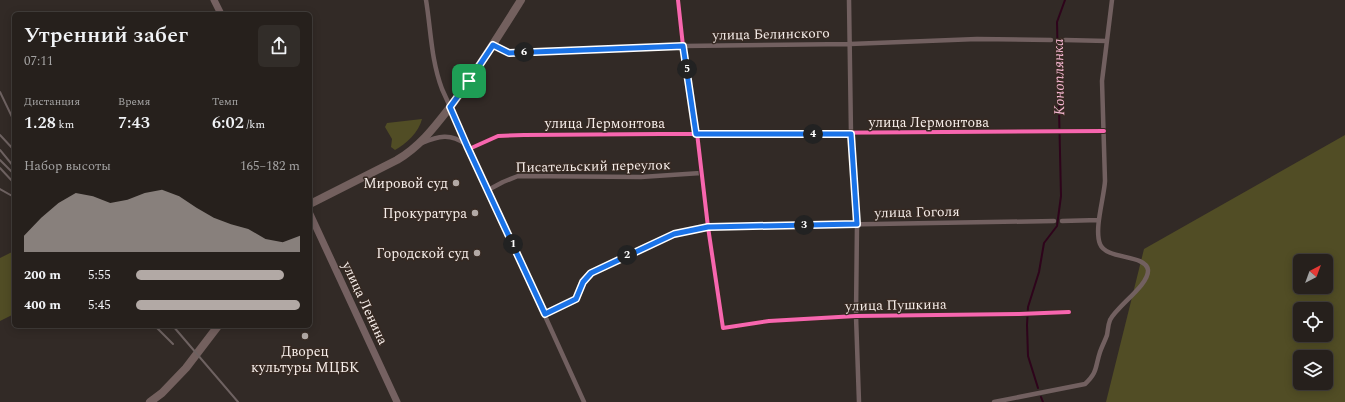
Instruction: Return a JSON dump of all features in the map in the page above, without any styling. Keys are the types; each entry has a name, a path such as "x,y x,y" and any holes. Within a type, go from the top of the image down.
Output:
{"main road":[{"path":"214,0 219,12"},
{"path":"312,203 407,154 420,143 450,107 469,81 521,0"},
{"name":"улица Ленина","path":"312,218 397,402"},
{"path":"153,401 186,368 216,328"}],"street":[{"path":"426,0 431,47 436,73 584,402"},
{"path":"678,0 708,227"},
{"path":"849,0 851,134 857,224 856,316 859,402"},
{"path":"994,402 1085,384 1092,378 1096,371 1110,321 1118,309 1141,286 1147,276 1148,269 1144,264 1136,260 1112,254 1102,248 1099,242 1099,220 1105,191 1102,81 1112,0"},
{"name":"улица Белинского","path":"493,45 509,53 683,46 850,44 977,38 1051,40"},
{"path":"1065,40 1107,41"},
{"name":"улица Лермонтова","path":"468,147 498,136 1104,131"},
{"path":"420,143 443,136 460,140 468,147"},
{"name":"Писательский переулок","path":"488,190 518,176 641,177 701,173"},
{"path":"1062,221 1099,220"},
{"name":"улица Гоголя","path":"545,314 576,299 583,282 591,273 599,268 674,234 708,227 1054,221"},
{"name":"улица Пушкина","path":"708,227 723,328 769,320 856,316 1040,314 1069,312"}],"shaded area":[{"path":"422,119 415,133 408,141 395,150 391,147 392,139 385,127 387,123"},
{"path":"1345,135 1345,402 1106,402 1144,249"},
{"path":"12,252 12,315 0,321 0,258"}],"waterway":[{"name":"Коноплянка","path":"1038,388 1028,356 1028,307 1039,272 1044,243 1057,226 1061,196 1057,22 1065,0"},
{"name":"Коноплянка","path":"1041,397 1043,402"}],"railway":[{"path":"0,92 12,117"},
{"path":"0,135 12,148"},
{"path":"0,150 12,165"},
{"path":"0,160 12,172"},
{"path":"0,168 12,181"},
{"path":"0,189 12,196"},
{"path":"157,328 173,344"},
{"path":"175,328 238,402"}],"cycle path":[{"path":"678,0 683,46 697,133 708,227 723,328 769,321 856,316 1069,312"},
{"path":"469,149 498,136 524,135 1104,131"}],"place":[{"name":"Мировой суд","path":"456,183"},
{"name":"Прокуратура","path":"475,213"},
{"name":"Городской суд","path":"477,253"},
{"name":"Дворец культуры МЦБК","path":"305,336"}],"route":[{"path":"493,45 509,53 683,46 696,134 851,134 857,224 708,227 674,234 599,268 591,273 583,282 576,299 545,314 450,107 469,81 493,45"}]}
